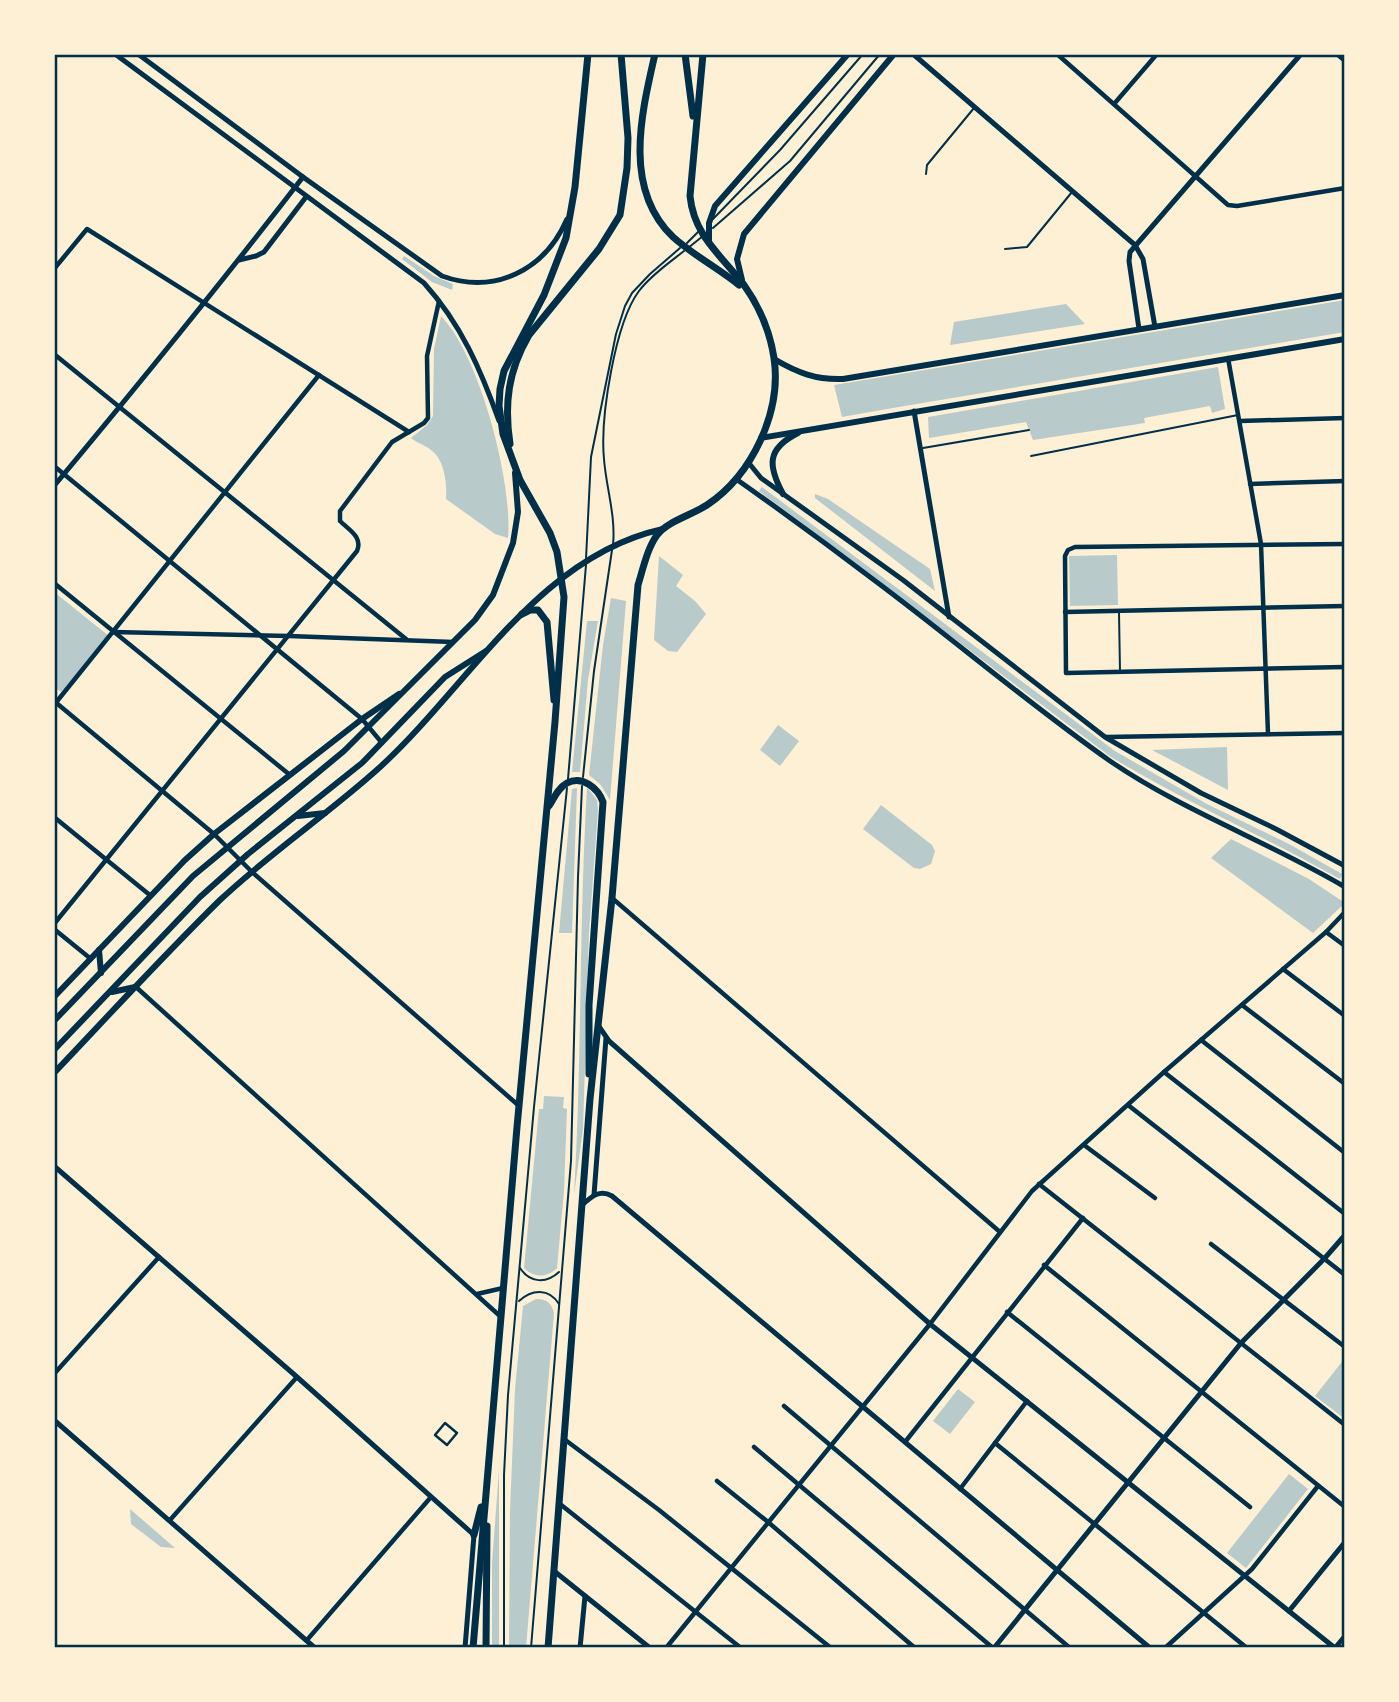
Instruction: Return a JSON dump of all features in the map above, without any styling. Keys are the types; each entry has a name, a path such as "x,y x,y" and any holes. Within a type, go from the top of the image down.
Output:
{"highway":[{"path":"473,1648 519,1105 548,809 564,597 557,552 550,533 526,493 514,465 503,434 499,406 504,371 556,269 566,237 573,201 588,54"},
{"path":"514,465 506,411 513,366 529,335 599,249 620,215 628,148 621,54"},
{"path":"654,54 642,115 640,156 643,188 649,206 663,226 686,247 746,288"},
{"path":"685,54 693,107 693,155"},
{"path":"548,1648 590,1099 612,898 638,585 656,537 664,529 708,505 736,479 748,463 761,438 773,399 774,359 767,326 746,288 710,247 694,218 690,196 703,54"},
{"path":"522,614 538,610 547,622 555,722"},
{"path":"548,809 557,793 567,783 583,782 592,785 601,795 603,809 589,1004 590,1099"},
{"path":"474,1535 486,1486"},
{"path":"486,1486 486,1648"}],"main road":[{"path":"704,233 719,201 848,54"},
{"path":"746,288 737,268 740,242 744,234 894,54"},
{"path":"774,359 805,376 826,380 843,379 1345,295"},
{"path":"761,438 1345,339"},
{"path":"783,494 772,468 776,450 788,438 805,430"},
{"path":"54,1021 193,876 226,846 320,772 369,728 485,608 494,595 515,533 517,512 514,465"},
{"path":"54,1073 220,901 385,762 522,614 562,578 586,560 627,538 664,529"},
{"path":"54,1050 200,897 241,860 341,781 382,743 444,677 494,645"},
{"path":"54,997 214,834 362,719 412,685"},
{"path":"296,816 326,813"},
{"path":"99,950 101,973"},
{"path":"110,992 136,987"}],"street":[{"path":"115,54 424,284 440,300 470,347 503,434"},
{"path":"138,54 442,276 477,282 500,279 521,271 540,260 556,240 573,201"},
{"path":"913,54 1135,245 1143,258 1155,327"},
{"path":"1057,54 1228,205 1345,188"},
{"path":"1114,104 1157,54"},
{"path":"1139,329 1130,252 1301,54"},
{"path":"1337,54 1345,61"},
{"path":"54,486 205,304 303,177"},
{"path":"239,260 264,252 306,197"},
{"path":"54,269 87,229 409,432"},
{"path":"90,959 54,926 360,545 356,536 340,520 340,511 392,442 428,418 427,356 440,300"},
{"path":"54,354 406,639"},
{"path":"1227,358 1261,544 1268,734"},
{"path":"319,375 55,703 214,834 252,872 519,1105"},
{"path":"914,411 949,617"},
{"path":"1239,418 1345,418"},
{"path":"748,463 761,478 1105,737 1173,778 1345,866"},
{"path":"54,466 362,719 382,743"},
{"path":"736,479 874,580 1112,762 1345,887"},
{"path":"1250,484 1345,481"},
{"path":"1345,544 1075,547 1068,550 1065,556 1066,673 1345,667"},
{"path":"54,583 290,775"},
{"path":"1065,612 1345,606"},
{"path":"113,632 406,639 454,643"},
{"path":"1105,737 1345,733"},
{"path":"54,817 151,896"},
{"path":"612,898 1000,1232"},
{"path":"666,1648 930,1324 1040,1184 1326,932 1345,912"},
{"path":"1326,932 1345,947"},
{"path":"1283,969 1345,1016"},
{"path":"136,987 501,1317"},
{"path":"1242,1005 1345,1084"},
{"path":"598,1025 606,1038 930,1324 1335,1648 1345,1636"},
{"path":"594,1195 606,1038"},
{"path":"1202,1040 1345,1153"},
{"path":"1164,1072 1345,1214"},
{"path":"1128,1105 1345,1275"},
{"path":"1084,1145 1155,1198"},
{"path":"54,1166 474,1535 465,1648"},
{"path":"1040,1184 1345,1425"},
{"path":"582,1205 594,1195 606,1193 615,1198 1150,1648"},
{"path":"905,1443 1083,1218"},
{"path":"754,1447 994,1648 1241,1343 1325,1259 1345,1235"},
{"path":"1211,1244 1345,1347"},
{"path":"54,1374 159,1257"},
{"path":"1044,1265 1345,1507"},
{"path":"476,1294 503,1288"},
{"path":"1007,1312 1250,1507"},
{"path":"170,1520 297,1377"},
{"path":"960,1489 1027,1401"},
{"path":"784,1406 1070,1648"},
{"path":"54,1420 316,1648"},
{"path":"445,1423 457,1433 447,1446 435,1435 445,1423"},
{"path":"564,1439 659,1510 831,1648"},
{"path":"995,1443 1247,1648"},
{"path":"717,1481 915,1648"},
{"path":"1165,1648 1245,1576 1318,1486"},
{"path":"307,1640 431,1497"},
{"path":"559,1504 741,1648"},
{"path":"1289,1611 1345,1542"},
{"path":"554,1571 650,1648"},
{"path":"580,1648 585,1596"}],"lane":[{"path":"709,223 780,150 863,54"},
{"path":"504,1648 504,1475 508,1395 567,783 586,560 591,457 615,334 632,293 650,274 704,233 790,160 880,54"},
{"path":"926,174 927,166 975,107"},
{"path":"1005,249 1027,247 1072,191"},
{"path":"531,1648 573,1108 583,782 594,671 613,545 612,510 603,457 603,428 616,352 626,314 638,293 686,247"},
{"path":"1031,456 1239,418"},
{"path":"921,448 1029,430"},
{"path":"1118,610 1120,672"},
{"path":"520,1267 530,1278 540,1281 553,1278 561,1270"},
{"path":"517,1303 530,1293 541,1292 552,1295 559,1305"}],"shaded area":[{"path":"404,256 434,276 453,284 452,290 432,282 402,259"},
{"path":"1345,300 1345,332 842,417 834,385"},
{"path":"1066,304 1085,324 950,345 954,322"},
{"path":"441,316 469,360 491,421 505,486 508,538 495,534 446,499 442,466 436,454 411,438 427,425 433,416 434,349"},
{"path":"1218,367 1225,409 1212,413 1210,406 1144,418 1145,423 1033,440 1026,422 929,438 928,417"},
{"path":"762,487 1115,751 1207,804 1289,844 1342,874 1340,879 1111,757 759,491"},
{"path":"815,494 828,499 930,569 935,591 815,498"},
{"path":"1117,555 1118,605 1070,606 1069,556"},
{"path":"659,556 683,575 676,586 706,614 677,652 668,651 654,640"},
{"path":"54,592 109,636 61,692 54,687"},
{"path":"611,598 626,601 610,800 600,784 589,775 603,645"},
{"path":"587,621 598,621 588,680 580,772 572,772"},
{"path":"778,725 799,741 780,766 760,750"},
{"path":"1227,747 1228,790 1152,750"},
{"path":"587,787 597,800 598,810 589,932 583,1129 574,1195 583,889"},
{"path":"577,788 572,933 559,933 572,789"},
{"path":"881,805 932,845 935,851 931,864 920,869 914,868 863,829"},
{"path":"1231,839 1309,879 1345,903 1313,933 1211,858"},
{"path":"544,1096 564,1097 563,1108 567,1109 564,1191 557,1268 540,1276 524,1268 539,1109 543,1109"},
{"path":"536,1299 548,1302 554,1313 526,1648 509,1648 510,1511 515,1389 523,1306"},
{"path":"1345,1358 1345,1419 1315,1396"},
{"path":"958,1389 975,1402 950,1434 933,1421"},
{"path":"499,1470 499,1648 492,1648 492,1563"},
{"path":"1289,1474 1308,1489 1246,1568 1227,1553"},
{"path":"130,1509 175,1548 161,1547 131,1524"}]}
